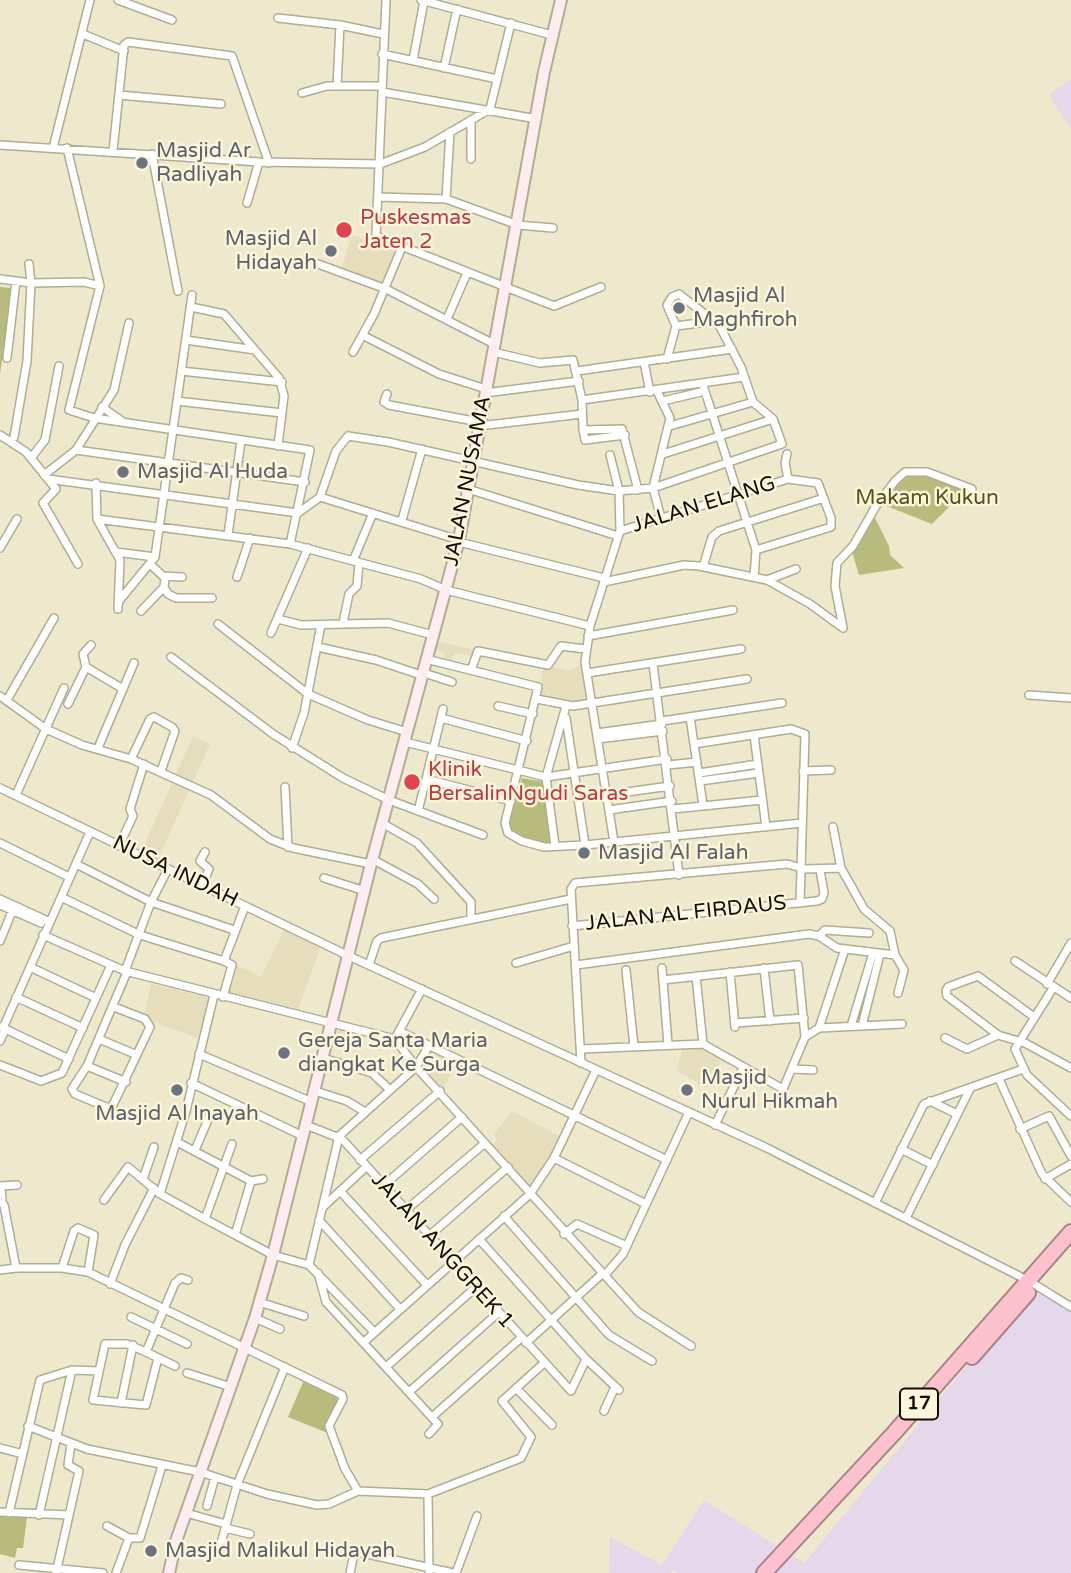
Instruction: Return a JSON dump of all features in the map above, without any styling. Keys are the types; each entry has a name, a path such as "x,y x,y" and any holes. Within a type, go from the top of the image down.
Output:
{"highway":[{"name":"17","path":"774,1573 916,1422 1071,1232"},
{"name":"17","path":"764,1573 1030,1282 1071,1245"}],"street":[{"path":"53,148 90,0"},
{"path":"118,0 172,20"},
{"path":"386,0 376,236 554,306 601,288"},
{"path":"413,60 422,0 552,35"},
{"name":"JALAN NUSAMA","path":"169,1573 186,1513 255,1318 421,673 459,541 504,287 561,0"},
{"path":"444,68 457,9"},
{"path":"278,18 340,25 383,34"},
{"path":"0,145 269,163 380,164 425,147 490,109 511,23"},
{"path":"337,86 340,25"},
{"path":"83,34 124,51"},
{"path":"113,151 124,51 128,42 232,56 269,163"},
{"path":"382,54 497,79"},
{"path":"302,93 337,86 382,89 537,120"},
{"path":"119,95 221,104"},
{"path":"471,120 471,159"},
{"path":"446,199 450,132"},
{"path":"67,148 100,286 69,410"},
{"path":"152,154 177,290"},
{"path":"247,203 259,162"},
{"path":"378,197 446,199 518,225 553,228"},
{"path":"353,352 364,336 386,289 402,247"},
{"path":"13,437 26,372 32,283 29,264"},
{"path":"318,264 386,289 447,319 493,348 540,363 570,359 579,381 583,430 617,427 625,435 638,490"},
{"path":"447,319 467,273"},
{"path":"0,279 32,283 84,282 100,286"},
{"path":"7,358 16,281"},
{"path":"46,477 298,513 320,497 336,451 348,436 619,491 653,488 782,444 774,419 754,402 733,349 715,321 677,293 669,300 667,308 676,326 667,359"},
{"path":"96,483 97,519 117,552 122,574 118,605 156,556 162,493 192,295"},
{"path":"191,307 224,314 282,382 278,446"},
{"path":"676,326 715,321"},
{"path":"46,477 76,450 118,381 130,323"},
{"path":"364,336 439,374 485,391 579,381"},
{"path":"186,340 256,350"},
{"path":"577,371 733,349"},
{"path":"644,362 654,391 663,401 670,426 653,488 661,518"},
{"path":"31,458 45,440 59,366"},
{"path":"181,372 282,382"},
{"path":"663,401 744,377"},
{"path":"582,400 704,388"},
{"path":"704,388 756,550 754,577"},
{"path":"387,394 384,402 388,405 479,424 582,414"},
{"path":"177,401 282,413"},
{"path":"670,426 754,402"},
{"path":"52,405 94,418 310,452 290,544"},
{"path":"102,407 123,422"},
{"path":"663,454 774,419"},
{"path":"0,435 31,458 56,489"},
{"path":"228,535 241,441"},
{"path":"402,520 422,449"},
{"path":"76,450 305,482"},
{"path":"756,550 828,528 832,523 818,483 788,479 785,463 787,454"},
{"path":"610,455 619,491 619,533 585,649 591,704 614,842"},
{"path":"320,497 402,520 459,541 604,580 684,565 767,580 818,609 843,628 835,586 837,563 853,546 876,506 895,481 905,472 927,472 972,489"},
{"name":"JALAN ELANG","path":"619,533 788,479"},
{"path":"68,481 43,503 78,564"},
{"path":"468,489 619,533"},
{"path":"704,567 715,534 824,498"},
{"path":"343,623 349,594 357,586 356,562 373,513"},
{"path":"0,548 17,519"},
{"path":"97,519 290,544 421,579 446,590 590,626"},
{"path":"237,577 250,538"},
{"path":"271,633 308,548"},
{"path":"117,552 156,556"},
{"path":"141,611 164,587 166,581 151,565"},
{"path":"767,580 796,569"},
{"path":"162,576 182,577"},
{"path":"164,587 170,597 212,598"},
{"path":"588,636 733,610"},
{"path":"54,618 4,698 46,729 82,745 99,748 144,764 211,795 258,832 288,846 372,862 418,884 434,899"},
{"path":"278,619 301,625 388,622 433,635"},
{"path":"218,624 308,694 433,749 546,778 667,762 697,762"},
{"path":"292,748 308,694 321,625"},
{"path":"68,704 86,667 83,654 91,645"},
{"path":"471,670 478,652 548,665 561,646 585,649"},
{"path":"318,647 452,682"},
{"path":"587,673 741,649"},
{"path":"171,657 292,748 343,778 388,800 483,835"},
{"path":"426,659 538,687 505,823 508,832 528,844 585,845 802,823"},
{"path":"99,748 134,663"},
{"path":"653,664 677,835 679,875"},
{"path":"86,667 123,689"},
{"path":"537,699 565,710 747,679"},
{"path":"16,795 64,688"},
{"path":"1029,695 1071,698"},
{"path":"597,736 662,725 690,717 782,703"},
{"path":"498,706 533,714"},
{"path":"418,811 443,709"},
{"path":"565,710 585,845"},
{"path":"555,846 546,778 565,710"},
{"path":"131,759 150,719 154,717 172,727 175,732 161,771"},
{"path":"690,717 703,805"},
{"path":"441,718 527,741"},
{"path":"694,744 791,729 803,731 806,737 803,771 804,829 799,865 800,903 822,899 820,870"},
{"path":"754,735 766,827"},
{"path":"119,845 132,818 130,809 144,764"},
{"path":"699,777 758,764"},
{"path":"803,771 831,770"},
{"path":"699,777 759,773"},
{"path":"426,779 511,801"},
{"path":"606,795 670,786"},
{"path":"285,787 288,846"},
{"name":"NUSA INDAH","path":"0,788 349,956 689,1112 906,1218 1030,1282 1071,1307"},
{"path":"609,810 762,800"},
{"path":"382,823 410,836 471,902 471,919"},
{"path":"833,827 841,868 864,909 890,931 895,955 904,970 898,993"},
{"path":"0,1041 16,997 90,832"},
{"path":"0,843 69,877"},
{"path":"202,886 209,869 201,861 205,852"},
{"path":"76,864 151,902 234,930"},
{"path":"581,1063 571,899 571,889 575,883 779,864 820,870 841,868"},
{"path":"114,1007 145,1019 150,1024 114,1107 107,1109 75,1094 72,1089 114,1007 151,902 168,869"},
{"path":"324,878 365,891"},
{"path":"61,897 140,935 232,965 223,997"},
{"path":"0,899 13,908 49,924"},
{"path":"369,965 378,939 571,899"},
{"name":"JALAN AL FIRDAUS","path":"572,926 800,903"},
{"path":"0,905 13,908"},
{"path":"224,961 245,906"},
{"path":"0,941 13,908"},
{"path":"576,965 817,935 831,929 869,933"},
{"path":"43,935 126,972 214,995 397,1035 429,1046 667,1160"},
{"path":"817,935 830,946 895,955"},
{"path":"1071,943 1016,1051 1021,1071 1071,1116"},
{"path":"516,963 574,946"},
{"path":"819,1028 845,949"},
{"path":"862,1026 877,953"},
{"path":"851,1026 877,953"},
{"path":"1015,961 1071,998"},
{"path":"0,1065 41,1081 62,1073 111,965"},
{"path":"581,1049 703,1044 781,1089 793,1069 805,1037 798,965 663,980"},
{"path":"30,967 96,998"},
{"path":"662,968 668,1045"},
{"path":"764,968 770,1021"},
{"path":"626,970 634,1046"},
{"path":"730,972 735,1025 804,1018"},
{"path":"696,976 703,1044"},
{"path":"1034,1017 978,976 948,987 946,994 998,1035 1019,1041 1071,1068"},
{"path":"397,1035 422,989"},
{"path":"110,1284 125,1245 157,1191 177,1142 214,995"},
{"path":"16,997 83,1028"},
{"path":"805,1037 819,1028 902,1024"},
{"path":"3,1028 69,1059"},
{"path":"397,1035 416,1067 508,1167 564,1234 638,1312 691,1346"},
{"path":"945,1038 967,1049 998,1035"},
{"path":"99,1039 137,1055"},
{"path":"309,1265 339,1136 416,1067 429,1046"},
{"path":"199,1054 314,1096 347,1101 365,1112"},
{"path":"323,1058 372,1073 390,1090"},
{"path":"86,1066 126,1082"},
{"path":"715,1125 743,1068"},
{"path":"793,1069 813,1070"},
{"path":"363,1342 530,1194 554,1158 596,1070"},
{"path":"875,1203 921,1108 929,1101 1021,1071"},
{"path":"999,1079 1045,1179 1071,1199"},
{"path":"191,1083 305,1130 339,1136"},
{"path":"906,1218 970,1089"},
{"path":"360,1160 440,1091"},
{"path":"929,1101 957,1114"},
{"path":"432,1417 616,1265 689,1112"},
{"path":"195,1150 210,1115"},
{"path":"383,1186 462,1116"},
{"path":"1020,1129 1049,1116 1071,1156"},
{"name":"JALAN ANGGREK 1","path":"339,1136 570,1390 574,1389 586,1360"},
{"path":"177,1142 251,1181 263,1179"},
{"path":"406,1210 485,1143"},
{"path":"205,1219 232,1144"},
{"path":"143,1179 154,1147"},
{"path":"901,1149 933,1165"},
{"path":"554,1158 646,1204"},
{"path":"1045,1179 1071,1164"},
{"path":"322,1207 366,1167"},
{"path":"429,1236 508,1167"},
{"path":"104,1200 127,1168 157,1191 272,1255 309,1265 374,1332"},
{"path":"235,1235 251,1181"},
{"path":"16,1268 1,1201 1,1186 17,1185"},
{"path":"340,1191 427,1285"},
{"path":"504,1216 610,1335 652,1361"},
{"path":"319,1220 400,1309"},
{"path":"564,1234 577,1224 627,1246"},
{"path":"62,1268 75,1228 78,1228 94,1235 88,1272"},
{"path":"479,1239 586,1360 617,1388 604,1411"},
{"path":"0,1270 62,1268 88,1272 343,1396 329,1425 345,1469 358,1491"},
{"path":"318,1272 326,1303 438,1425 429,1434"},
{"path":"146,1352 175,1283 180,1278 188,1280"},
{"path":"386,1367 475,1288"},
{"path":"259,1301 304,1316"},
{"path":"409,1392 498,1313"},
{"path":"131,1317 187,1344"},
{"path":"255,1318 280,1329"},
{"path":"158,1358 148,1404 93,1400 107,1343 133,1345 175,1366"},
{"path":"121,1403 133,1345"},
{"path":"28,1426 71,1444 162,1466 200,1472 237,1485 322,1505 358,1491 428,1494 521,1458 531,1437 503,1400 544,1363"},
{"path":"219,1546 237,1485 285,1367"},
{"path":"69,1515 4,1513 23,1454 40,1380 72,1370 99,1371"},
{"path":"39,1515 72,1370"},
{"path":"187,1373 231,1387"},
{"path":"516,1388 552,1425"},
{"path":"57,1571 79,1471 68,1465 71,1444"},
{"path":"0,1448 23,1454"},
{"path":"107,1527 138,1540 162,1466"},
{"path":"207,1506 215,1477"},
{"path":"428,1494 429,1570"},
{"path":"186,1513 250,1534"},
{"path":"350,1573 354,1554 358,1552 429,1570 454,1573 477,1516"},
{"path":"116,1573 129,1538"},
{"path":"19,1565 57,1571 103,1573"}],"shaded area":[{"path":"1071,79 1071,130 1049,95"},
{"path":"352,235 397,249 384,286 341,270"},
{"path":"434,641 473,649 473,656 454,653 451,662 443,659 444,652 432,649"},
{"path":"583,663 588,701 564,704 540,698 543,665 569,671"},
{"path":"193,736 210,744 159,857 142,850"},
{"path":"285,928 322,944 298,1009 226,992 234,964 261,977"},
{"path":"151,984 210,998 198,1038 150,1021 145,1012"},
{"path":"338,1031 344,1031 349,1039 347,1045 338,1047 333,1042 333,1036"},
{"path":"703,1044 723,1057 707,1088 676,1070 684,1045"},
{"path":"429,1049 456,1062 442,1092 417,1067"},
{"path":"512,1111 561,1137 546,1169 530,1192 491,1147 497,1139 494,1135"},
{"path":"1034,1284 1071,1303 1071,1573 680,1573 672,1570 670,1573 609,1573 610,1537 662,1565 704,1500 804,1563"}],"green space":[{"path":"0,287 13,288 0,374"},
{"name":"Makam Kukun","path":"912,473 927,474 966,490 932,524 884,505 903,476"},
{"path":"874,516 889,546 890,555 904,568 859,575 852,551"},
{"path":"522,778 545,782 551,843 528,841 507,828"},
{"path":"304,1380 340,1396 327,1422 330,1434 288,1417"},
{"path":"0,1517 27,1518 23,1548 17,1548 15,1558 0,1554"}],"place":[{"name":"Masjid Ar Radliyah","path":"142,163"},
{"name":"Puskesmas Jaten 2","path":"344,230"},
{"name":"Masjid Al Hidayah","path":"331,251"},
{"name":"Masjid Al Maghfiroh","path":"679,308"},
{"name":"Masjid Al Huda","path":"123,472"},
{"name":"Klinik BersalinNgudi Saras","path":"412,782"},
{"name":"Masjid Al Falah","path":"584,853"},
{"name":"Gereja Santa Maria diangkat Ke Surga","path":"284,1053"},
{"name":"Masjid Al Inayah","path":"177,1090"},
{"name":"Masjid Nurul Hikmah","path":"687,1090"},
{"name":"Masjid Malikul Hidayah","path":"151,1551"}]}
